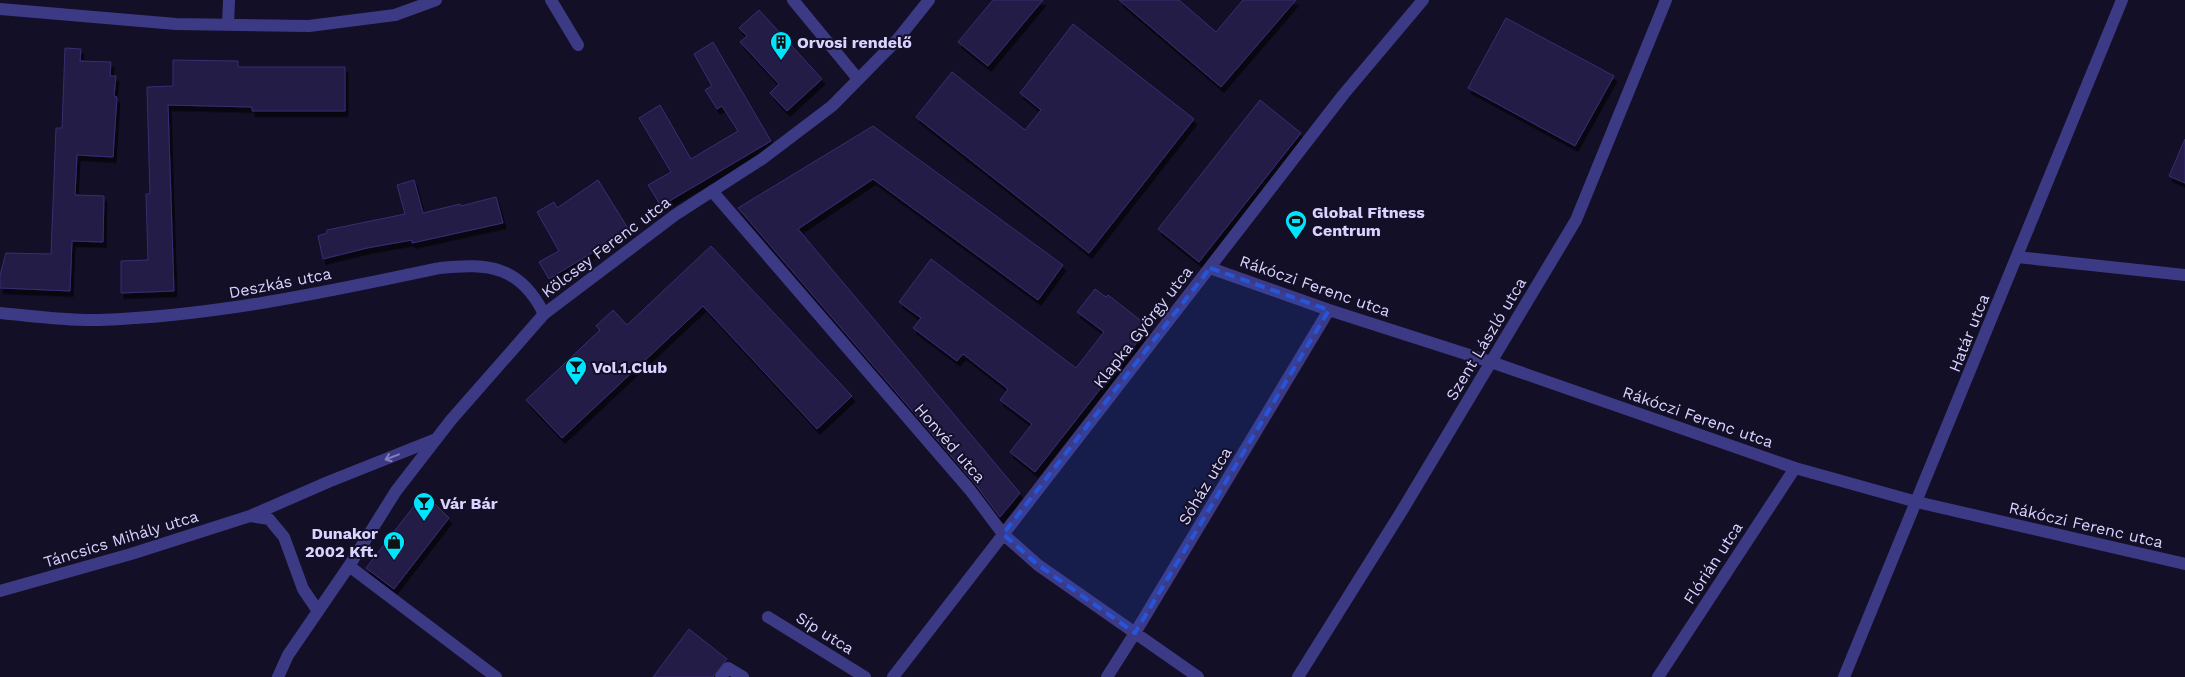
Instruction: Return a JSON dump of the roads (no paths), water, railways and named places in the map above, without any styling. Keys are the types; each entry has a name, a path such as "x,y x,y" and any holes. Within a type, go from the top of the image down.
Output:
{"street":[{"path":"228,25 229,0"},
{"path":"0,9 176,24 309,26 395,15 436,0"},
{"path":"551,0 578,45"},
{"path":"793,0 858,79"},
{"name":"Kölcsey Ferenc utca","path":"278,677 288,655 396,491 437,439 544,314 675,215 778,147 832,106 897,40 929,0"},
{"name":"Klapka György utca","path":"894,677 1343,95 1423,0"},
{"name":"Szent László utca","path":"1298,677 1403,509 1576,220 1666,0"},
{"name":"Határ utca","path":"1844,677 2122,0"},
{"name":"Honvéd utca","path":"712,191 970,490 1003,534 1038,565 1198,677"},
{"path":"2017,257 2185,275"},
{"name":"Deszkás utca","path":"0,313 97,320 182,316 249,307 440,268 485,265 503,271 535,296 544,314"},
{"name":"Rákóczi Ferenc utca","path":"1210,268 1329,310 1491,362 1795,468 1917,502 2185,564"},
{"name":"Sóház utca","path":"1106,677 1135,633 1329,310"},
{"name":"Táncsics Mihály utca","path":"0,591 131,554 250,516 328,482 437,439"},
{"name":"Flórián utca","path":"1658,677 1795,468"},
{"path":"250,516 269,519 284,537 304,589 318,611"},
{"path":"348,566 496,677"},
{"name":"Síp utca","path":"768,617 865,677"},
{"path":"721,677 728,668 743,677"}],"place":[{"name":"Orvosi rendelő","path":"781,61"},
{"name":"Global Fitness Centrum","path":"1296,240"},
{"name":"Vol.1.Club","path":"576,386"},
{"name":"Vár Bár","path":"424,522"},
{"name":"Dunakor 2002 Kft.","path":"394,561"}]}
